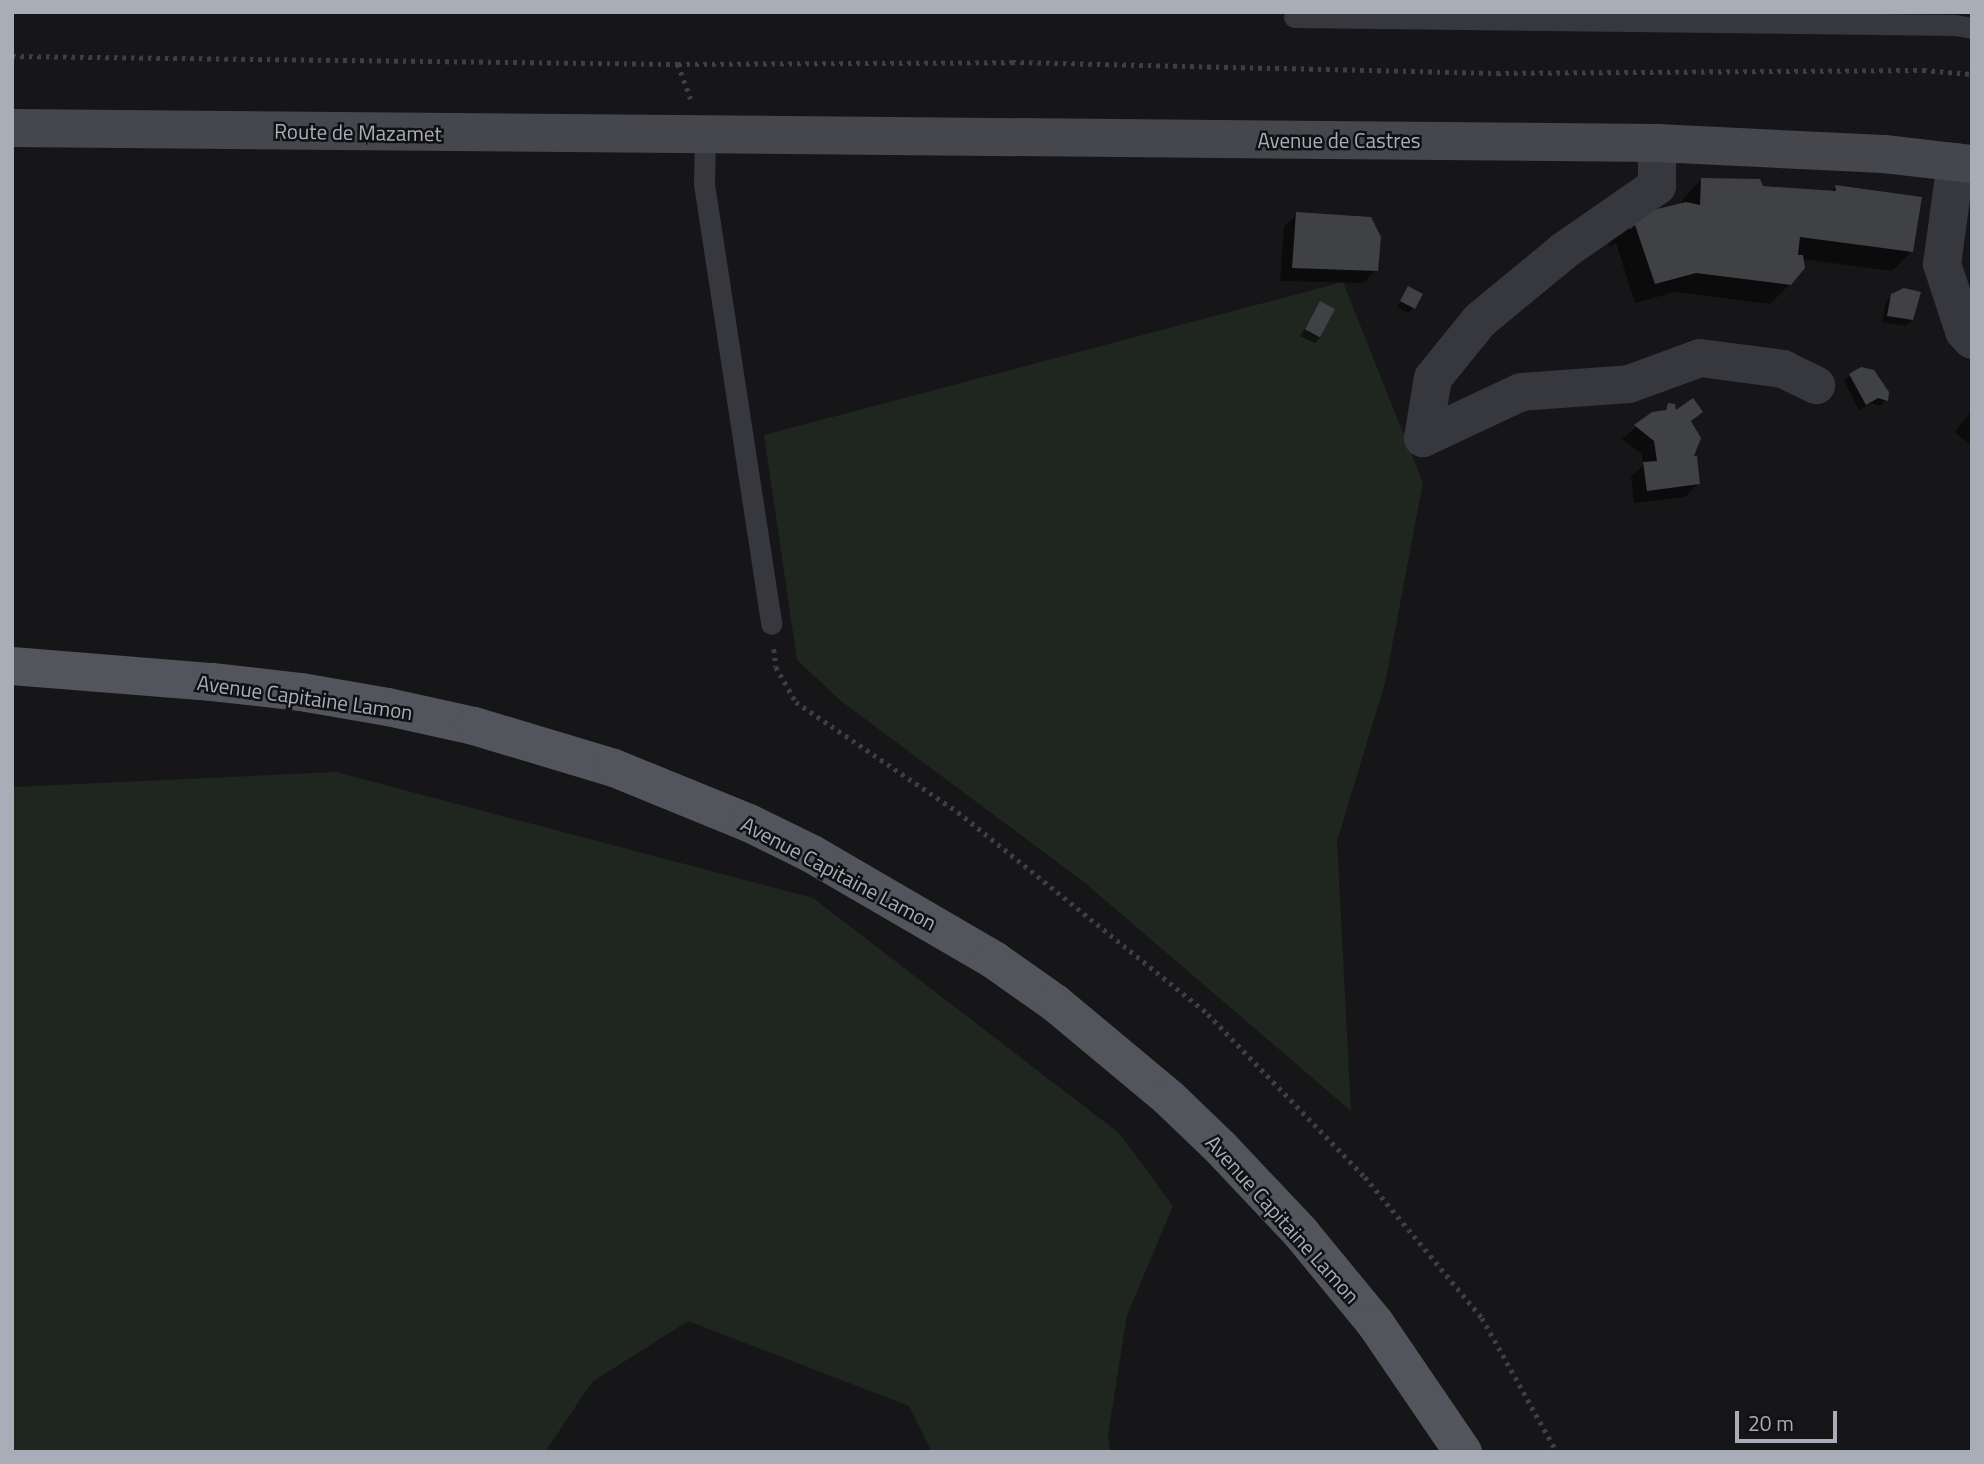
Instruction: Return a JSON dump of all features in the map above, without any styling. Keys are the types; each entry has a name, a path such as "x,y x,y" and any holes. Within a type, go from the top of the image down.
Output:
{"main road":[{"name":"Route de Mazamet","path":"12,128 705,135"},
{"name":"Avenue de Castres","path":"705,135 1657,143 1884,154 1964,163"},
{"name":"Avenue Capitaine Lamon","path":"12,666 301,692 474,726 614,768 749,823 812,854 994,960 1055,1003 1168,1098 1221,1148 1301,1233 1375,1323 1463,1452"}],"street":[{"path":"1657,143 1657,186 1565,250 1480,320 1433,378 1423,438 1521,391 1629,384 1700,358 1783,369 1816,385"},
{"path":"1964,163 1942,264 1964,331 1972,340"}],"lane":[{"path":"1294,17 1955,25 1972,28"},
{"path":"705,135 704,184 771,624"}],"path":[{"path":"12,56 678,64 1012,62 1455,72 1923,71 1972,74"},
{"path":"771,624 776,667 796,702 958,812 1208,1014 1365,1177 1482,1318 1557,1452"}],"shaded area":[{"path":"1343,282 1423,483 1385,683 1337,841 1351,1111 1085,883 841,701 797,660 764,435"},
{"path":"336,772 813,898 1119,1133 1173,1206 1127,1315 1108,1435 1110,1452 932,1452 909,1406 688,1321 592,1382 545,1452 12,1452 12,787"}],"building":[{"path":"1701,178 1760,179 1763,186 1836,191 1835,185 1922,197 1913,252 1800,237 1798,255 1803,255 1805,268 1791,285 1696,273 1655,284 1635,225 1630,229 1627,222 1637,214 1686,202 1700,205"},
{"path":"1296,212 1371,217 1381,237 1378,271 1292,268"},
{"path":"1408,286 1423,294 1415,309 1400,301"},
{"path":"1904,288 1921,292 1913,320 1887,316 1891,294"},
{"path":"1320,301 1335,309 1320,337 1305,329"},
{"path":"1861,367 1874,370 1889,392 1888,401 1878,398 1866,405 1849,374"},
{"path":"1693,398 1703,412 1691,421 1701,438 1694,456 1697,456 1700,484 1647,491 1643,462 1657,461 1654,441 1634,425 1652,412 1666,410 1668,403 1675,404 1676,410"}]}
